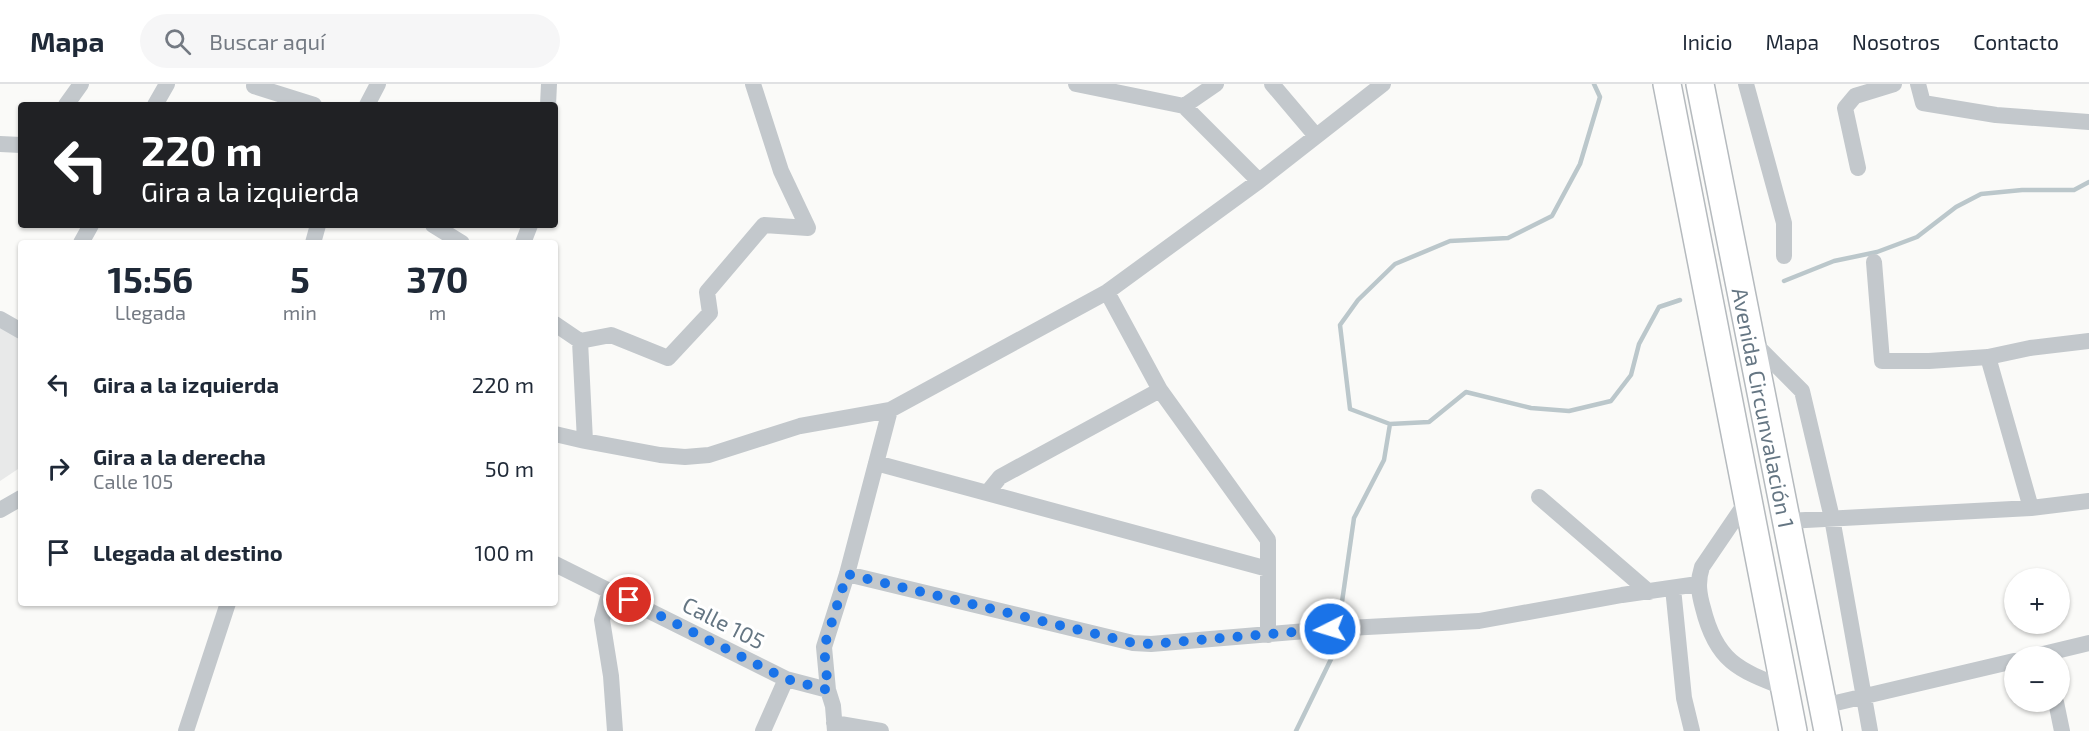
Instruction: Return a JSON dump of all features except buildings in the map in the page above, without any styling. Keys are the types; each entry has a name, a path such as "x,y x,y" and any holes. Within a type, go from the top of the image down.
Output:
{"main road":[{"name":"Avenida Circunvalación 1","path":"1667,84 1793,731"},
{"name":"Avenida Circunvalación 1","path":"1700,84 1826,719"}],"street":[{"path":"68,102 81,84"},
{"path":"157,102 167,84"},
{"path":"368,102 378,84"},
{"path":"548,102 549,84"},
{"path":"558,326 580,341 611,335 668,358 710,313 707,292 764,225 808,228 781,171 753,84"},
{"path":"1076,84 1184,106 1259,181"},
{"path":"1184,106 1216,84"},
{"path":"1272,84 1316,136"},
{"path":"558,435 660,455 685,457 710,455 800,426 891,410 1107,292 1259,181 1383,84"},
{"path":"1746,84 1784,223 1784,256"},
{"path":"1858,168 1845,108 1855,96 1894,84"},
{"path":"1918,84 1923,103 1996,115 2089,122"},
{"path":"253,85 305,102"},
{"path":"0,144 18,145"},
{"path":"438,228 457,240"},
{"path":"1874,262 1882,362 1929,362 1988,357 2030,348 2089,341"},
{"path":"1107,292 1160,390 1268,540 1268,635"},
{"path":"0,320 18,329"},
{"path":"580,341 585,441"},
{"path":"1752,341 1802,391 1832,518 1870,731"},
{"path":"1988,357 2031,508"},
{"path":"987,493 1000,477 1160,390"},
{"path":"832,713 824,647 847,574 891,410"},
{"path":"876,463 1268,568"},
{"path":"1539,497 1649,592"},
{"path":"1749,498 1702,567 1698,584 1712,636 1723,654 1751,675 1785,688"},
{"path":"0,510 18,500"},
{"path":"1787,521 2031,508 2089,501"},
{"name":"Calle 105","path":"558,565 786,679 832,713 881,731"},
{"path":"847,574 1133,643 1150,644 1330,629 1479,621 1698,584"},
{"path":"1673,588 1684,698 1692,731"},
{"path":"610,590 602,620 611,676 615,731"},
{"path":"186,731 227,606"},
{"path":"2070,648 2089,643"},
{"path":"1826,719 1864,696 2004,663"},
{"path":"763,731 786,679"},
{"path":"2058,712 2062,731"}],"shaded area":[{"path":"0,315 18,324 18,469 0,481"}],"waterway":[{"path":"1339,623 1354,518 1384,460 1390,424 1350,409 1340,325 1358,300 1395,264 1450,241 1508,238 1552,216 1580,164 1600,97 1594,84"},
{"path":"1784,281 1834,261 1877,252 1917,237 1956,207 1981,194 2022,190 2074,190 2089,182"},
{"path":"1390,424 1429,422 1466,392 1531,408 1569,411 1611,401 1631,375 1639,344 1659,307 1680,300"},
{"path":"1296,731 1335,651 1338,632"}],"route":[{"path":"629,600 786,679 828,690 824,647 847,574 1133,643 1150,644 1330,629"}]}
